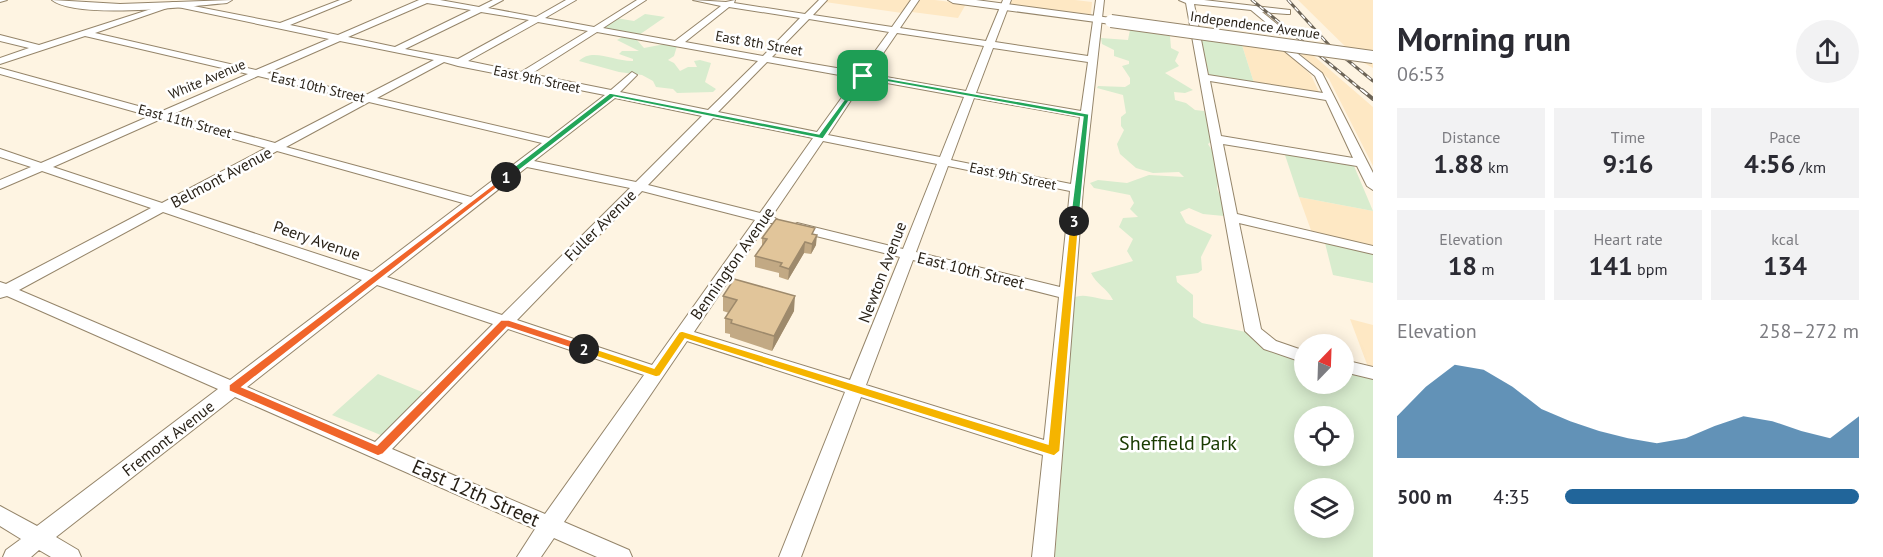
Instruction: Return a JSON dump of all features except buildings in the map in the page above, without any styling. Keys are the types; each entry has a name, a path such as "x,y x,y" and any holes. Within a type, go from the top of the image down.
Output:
{"main road":[{"path":"57,0 104,6 227,0"},
{"name":"Independence Avenue","path":"953,0 1006,4 1097,19 1373,57"}],"street":[{"path":"279,27 347,0"},
{"name":"East 8th Street","path":"426,0 1087,115"},
{"name":"White Avenue","path":"0,185 426,0"},
{"path":"395,50 499,0"},
{"path":"458,63 572,0"},
{"path":"522,76 642,0"},
{"path":"697,0 730,2 807,17 1093,60"},
{"name":"Fuller Avenue","path":"378,451 823,0"},
{"name":"Bennington Avenue","path":"528,557 915,0"},
{"path":"1043,557 1077,189 1100,0"},
{"path":"1183,0 1287,12"},
{"path":"1189,0 1253,331 1261,340 1284,352 1294,354"},
{"path":"1244,0 1280,31"},
{"path":"678,43 730,2"},
{"name":"East 9th Street","path":"172,4 1077,189"},
{"path":"0,61 172,4"},
{"name":"Newton Avenue","path":"790,557 1006,4"},
{"name":"Independence Avenue","path":"1097,19 1102,23 1120,26 1279,41 1319,75 1329,96"},
{"name":"East 10th Street","path":"85,33 552,142"},
{"path":"0,38 39,48"},
{"name":"Belmont Avenue","path":"2,290 441,60"},
{"name":"East 11th Street","path":"0,71 474,202"},
{"name":"Fremont Avenue","path":"14,557 552,142 612,95 632,75"},
{"path":"1205,77 1329,96 1373,186"},
{"path":"1216,139 1362,163"},
{"name":"Peery Avenue","path":"0,153 656,373"},
{"name":"East 10th Street","path":"524,163 638,186 1068,294"},
{"path":"1232,217 1373,250"},
{"name":"East 12th Street","path":"2,290 621,557"},
{"path":"682,334 1054,451"},
{"path":"1354,368 1373,373"},
{"path":"0,515 70,557"}],"shaded area":[{"path":"827,0 911,0 902,13 825,2"},
{"path":"920,0 966,4 958,18 912,12"},
{"path":"1012,0 1092,2 1091,14 1012,5 1010,4"},
{"path":"1298,0 1373,0 1373,68 1359,60"},
{"path":"1241,42 1282,48 1311,75 1319,92 1254,83"},
{"path":"1294,48 1307,50 1373,107 1373,166 1329,79"},
{"path":"1299,197 1373,211 1373,247 1312,233"},
{"path":"1350,319 1373,325 1373,368 1368,367"}],"green space":[{"path":"645,14 665,17 639,35 602,28 616,18 634,21"},
{"name":"Sheffield Park","path":"1130,30 1170,36 1171,48 1179,52 1175,61 1179,66 1165,73 1193,90 1185,93 1174,92 1175,100 1186,103 1195,110 1204,111 1213,140 1208,144 1213,152 1219,175 1217,189 1224,216 1203,214 1189,208 1180,212 1186,223 1212,235 1201,257 1202,270 1198,273 1176,276 1177,282 1193,295 1193,317 1202,323 1246,332 1264,345 1294,355 1294,394 1354,394 1354,369 1373,374 1373,557 1055,557 1071,299 1086,296 1113,300 1091,273 1133,261 1127,251 1133,239 1119,227 1123,218 1138,217 1130,209 1134,203 1130,195 1094,188 1090,183 1098,180 1127,183 1149,175 1184,177 1179,172 1153,173 1136,168 1120,154 1117,144 1124,130 1121,126 1121,117 1126,113 1123,95 1097,88 1098,86 1125,87 1130,84 1130,78 1122,66 1129,64 1129,61 1114,56 1114,50 1102,44 1101,38 1128,40"},
{"path":"624,36 636,39 644,48 665,44 677,46 674,56 668,60 674,63 680,71 688,67 697,67 694,61 711,63 705,82 716,89 713,92 677,93 673,89 656,87 653,81 642,75 619,72 579,61 584,57 597,55 633,61 619,54 622,51 639,51 617,40"},
{"path":"1200,37 1241,42 1254,83 1209,75"},
{"path":"1284,152 1354,166 1373,211 1299,197"},
{"path":"1325,243 1373,252 1373,283 1333,275"},
{"path":"378,374 427,394 383,436 332,415"}],"railway":[{"path":"1252,0 1364,92"},
{"path":"1288,0 1329,45 1373,81"},
{"path":"1362,90 1373,99"}],"route":[{"path":"863,76 1087,115 1077,189 1054,451 682,334 656,373 505,322 378,451 233,388 612,95 820,137 863,76"}]}
